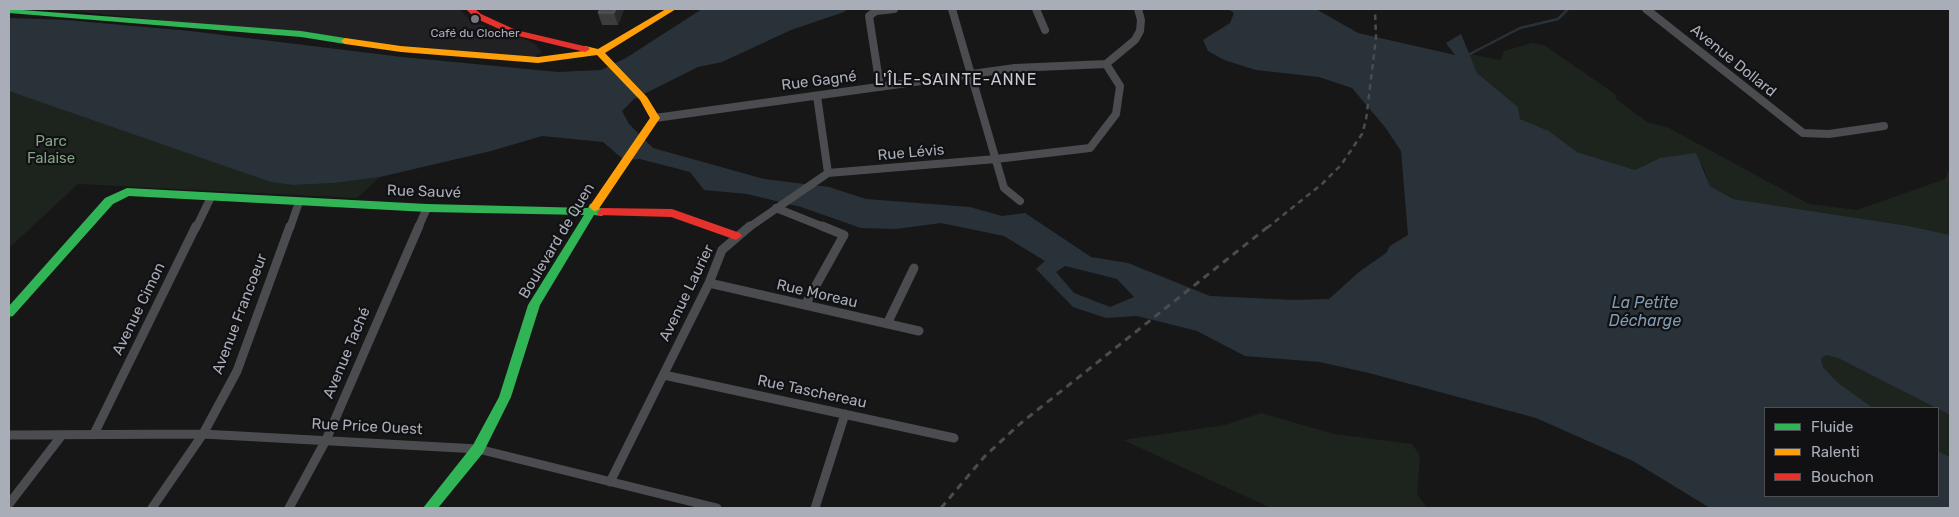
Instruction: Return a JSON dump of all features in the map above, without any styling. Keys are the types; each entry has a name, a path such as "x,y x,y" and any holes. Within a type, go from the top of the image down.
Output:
{"street":[{"path":"470,9 478,16 495,25 514,32 551,40 601,55 644,98 652,122"},
{"path":"13,10 301,34 401,49 538,60 601,55 672,9"},
{"path":"880,87 869,16 876,11 894,9"},
{"path":"952,9 969,74 1004,188 1020,201"},
{"path":"1036,9 1045,30"},
{"path":"996,159 1090,148 1116,114 1120,86 1106,64 1135,40 1140,31 1141,20 1138,9"},
{"name":"Avenue Dollard","path":"1646,9 1803,133 1828,134 1884,126"},
{"path":"538,60 551,53 554,48 551,40"},
{"name":"Rue Gagné","path":"652,122 1015,68 1106,64"},
{"path":"817,96 828,173"},
{"name":"Boulevard de Quen","path":"430,508 478,448 506,398 534,305 592,210 652,122"},
{"name":"Rue Lévis","path":"828,173 996,159"},
{"name":"Avenue Laurier","path":"610,482 710,283 722,250 736,236 828,173"},
{"name":"Rue Sauvé","path":"9,313 109,201 127,192 427,208 672,213 736,236"},
{"name":"Avenue Cimon","path":"94,434 211,197"},
{"name":"Avenue Francoeur","path":"152,508 202,434 237,371 299,202"},
{"name":"Avenue Taché","path":"289,508 326,440 427,208"},
{"path":"776,208 844,235 805,305"},
{"path":"887,324 914,268"},
{"name":"Rue Moreau","path":"710,283 919,331"},
{"name":"Rue Taschereau","path":"664,375 954,438"},
{"path":"815,508 845,414"},
{"path":"9,504 62,434"},
{"name":"Rue Price Ouest","path":"9,435 202,434 478,448 717,508"}],"shaded area":[{"path":"54,9 459,9 472,22 524,39 535,44 542,52 534,57 522,58"}],"green space":[{"path":"1532,43 1544,45 1615,94 1616,99 1647,122 1669,128 1809,204 1857,210 1945,179 1950,167 1950,235 1909,226 1733,199 1710,186 1702,164 1660,158 1635,170 1577,152 1549,131 1520,119 1518,107 1477,73 1469,54 1501,60 1504,51"},
{"name":"Parc Falaise","path":"9,91 294,185 334,183 380,177 357,198 78,184 9,248"},
{"path":"1826,355 1838,358 1935,407 1872,407 1837,382 1823,367 1820,358"},
{"path":"1939,410 1950,415 1950,457 1939,452"},
{"path":"1261,413 1334,434 1412,444 1420,456 1417,494 1427,508 1271,508 1123,440 1225,425"}],"water":[{"name":"La Petite Décharge","path":"702,9 847,9 844,12 791,30 722,62 698,67 634,99 622,111 629,124 653,148 764,179 829,187 866,199 970,207 1002,216 1025,213 1091,257 1128,263 1210,296 1295,300 1329,299 1359,272 1386,253 1390,246 1408,235 1401,151 1385,127 1352,88 1319,77 1256,70 1224,60 1208,51 1203,40 1230,23 1234,13 1228,9 1316,9 1358,33 1455,55 1446,43 1461,34 1477,73 1518,107 1520,119 1549,131 1577,152 1635,170 1660,158 1696,153 1710,186 1733,199 1909,226 1950,235 1950,415 1939,409 1939,407 1934,407 1838,358 1826,355 1821,359 1823,367 1837,382 1872,407 1764,407 1764,497 1939,497 1939,452 1950,457 1950,508 1710,508 1633,461 1536,418 1369,373 1320,362 1245,356 1197,331 1137,316 1106,318 1073,307 1036,269 1045,261 1004,236 941,223 896,229 861,228 801,207 747,194 704,190 690,172 640,159 624,160 603,142 542,136 491,151 380,177 334,183 294,185 271,182 9,91 9,18 66,20 190,31 402,57 558,72 601,70 626,58","holes":["1065,266 1117,279 1134,297 1110,307 1074,293 1056,272"]}],"building":[{"path":"600,9 616,9 614,13 598,13"}],"waterway":[{"path":"1466,56 1520,28 1558,19 1568,9"}],"railway":[{"path":"1267,228 1322,184 1341,165 1362,134 1366,120 1376,38 1375,9"},
{"path":"941,508 985,456 1021,423 1269,226"}],"traffic: fast":[{"path":"9,10 301,34 345,41"},
{"path":"9,313 109,201 127,192 427,208 602,212"},
{"path":"430,508 478,449 505,397 534,305 594,207"}],"traffic: slow":[{"path":"345,41 401,49 538,60 599,52 672,9"},
{"path":"585,49 599,52 644,99 655,118 594,207"}],"traffic: jam":[{"path":"470,9 478,16 513,32 585,49"},
{"path":"602,212 672,213 736,236"}],"place":[{"name":"Café du Clocher","path":"475,19"}],"district":[{"name":"L'ÎLE-SAINTE-ANNE","path":"956,80"}]}
